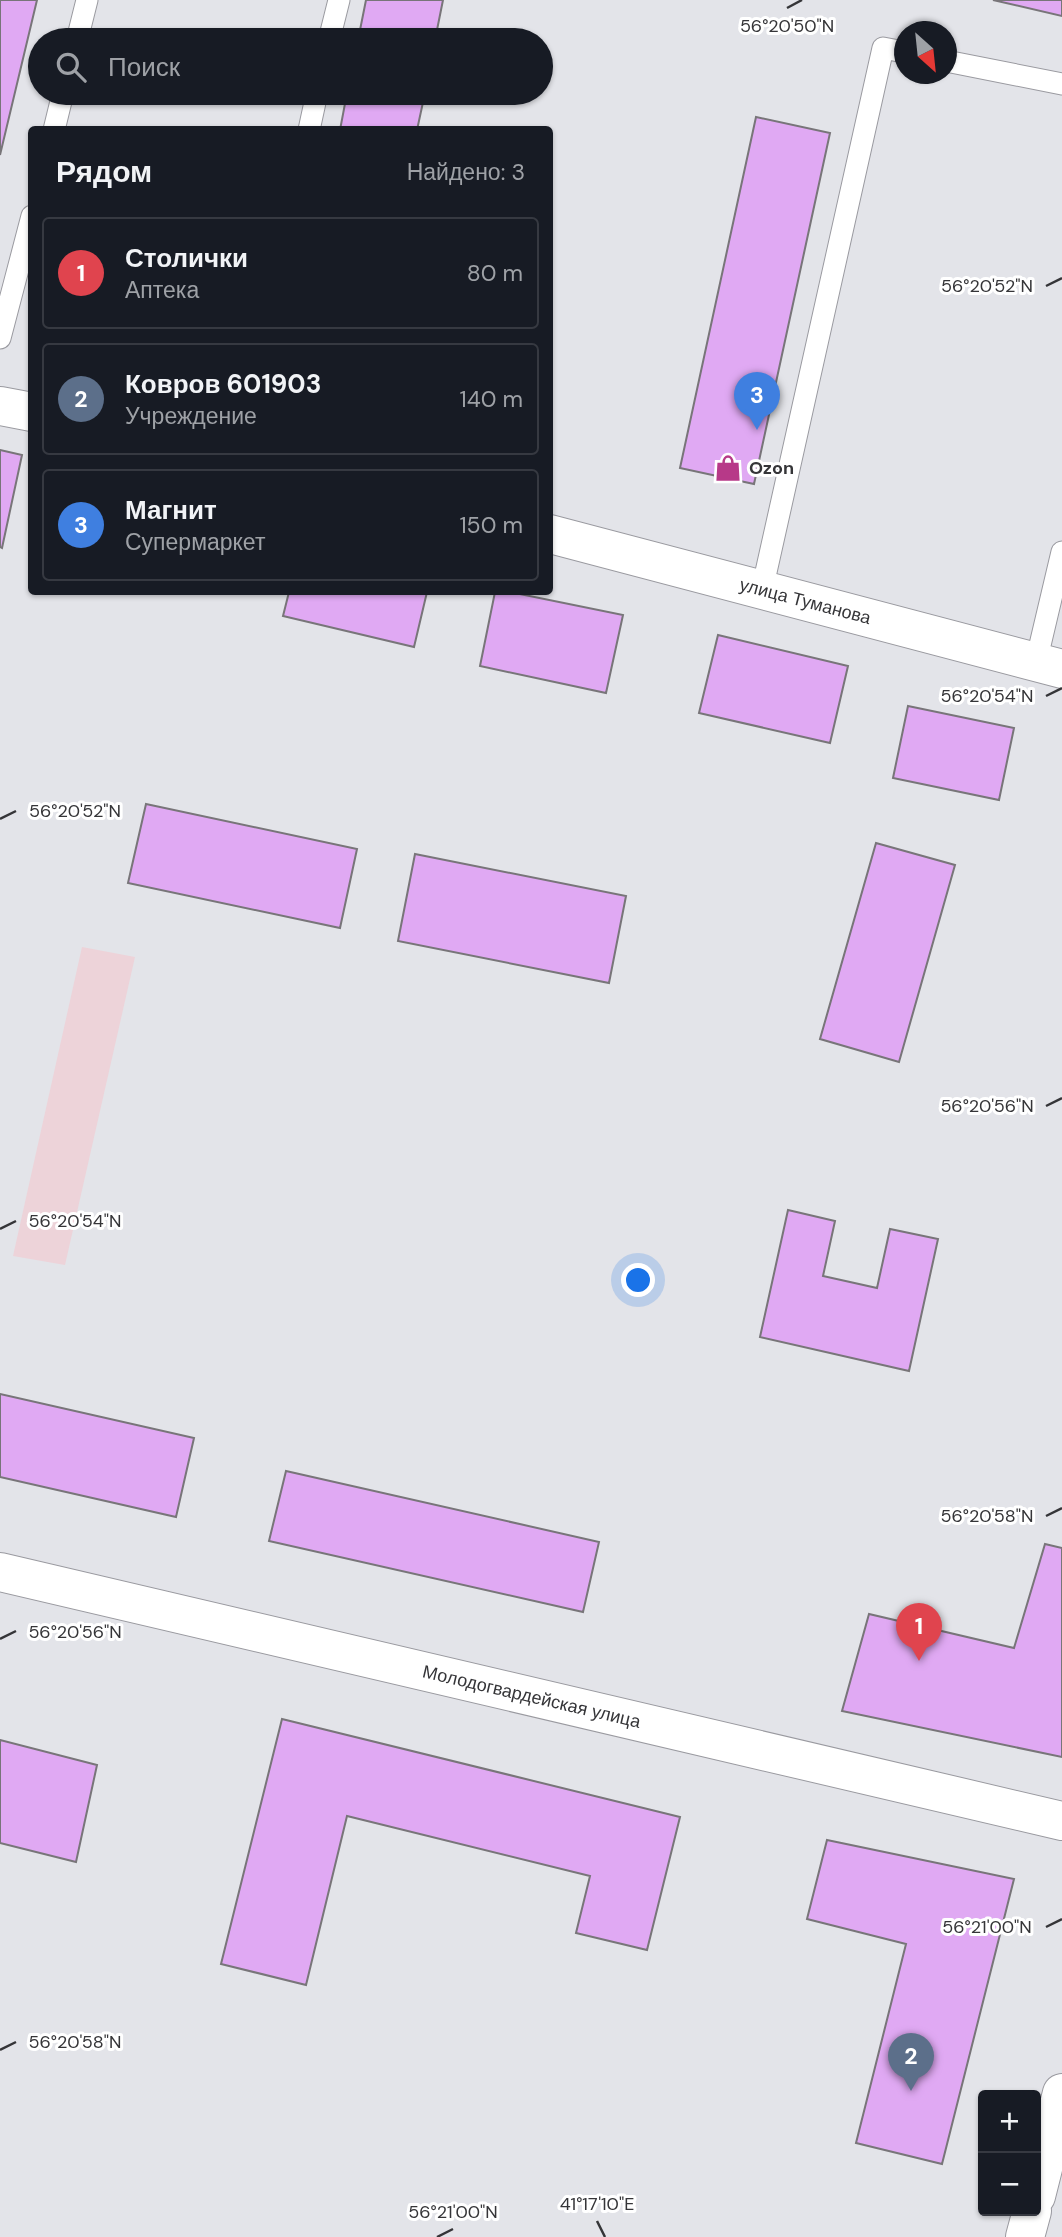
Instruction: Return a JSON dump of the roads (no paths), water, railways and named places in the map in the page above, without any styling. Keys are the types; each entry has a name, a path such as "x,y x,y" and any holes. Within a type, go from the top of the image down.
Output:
{"street":[{"path":"0,406 28,411"},
{"name":"улица Туманова","path":"553,535 1049,666"},
{"name":"Молодогвардейская улица","path":"0,1572 1062,1821"},
{"path":"1041,2176 1062,2093"},
{"path":"1025,2237 1031,2216"}],"lane":[{"path":"80,28 87,0"},
{"path":"333,28 339,0"},
{"path":"762,590 883,48 894,50"},
{"path":"957,63 1062,84"},
{"path":"55,126 60,105"},
{"path":"310,126 314,105"},
{"path":"0,338 28,231"},
{"path":"1049,666 1062,552"}],"place":[{"name":"Магнит","path":"757,430"},
{"name":"Ozon","path":"728,468"},
{"name":"Столички","path":"919,1661"},
{"name":"Ковров 601903","path":"911,2091"}]}
